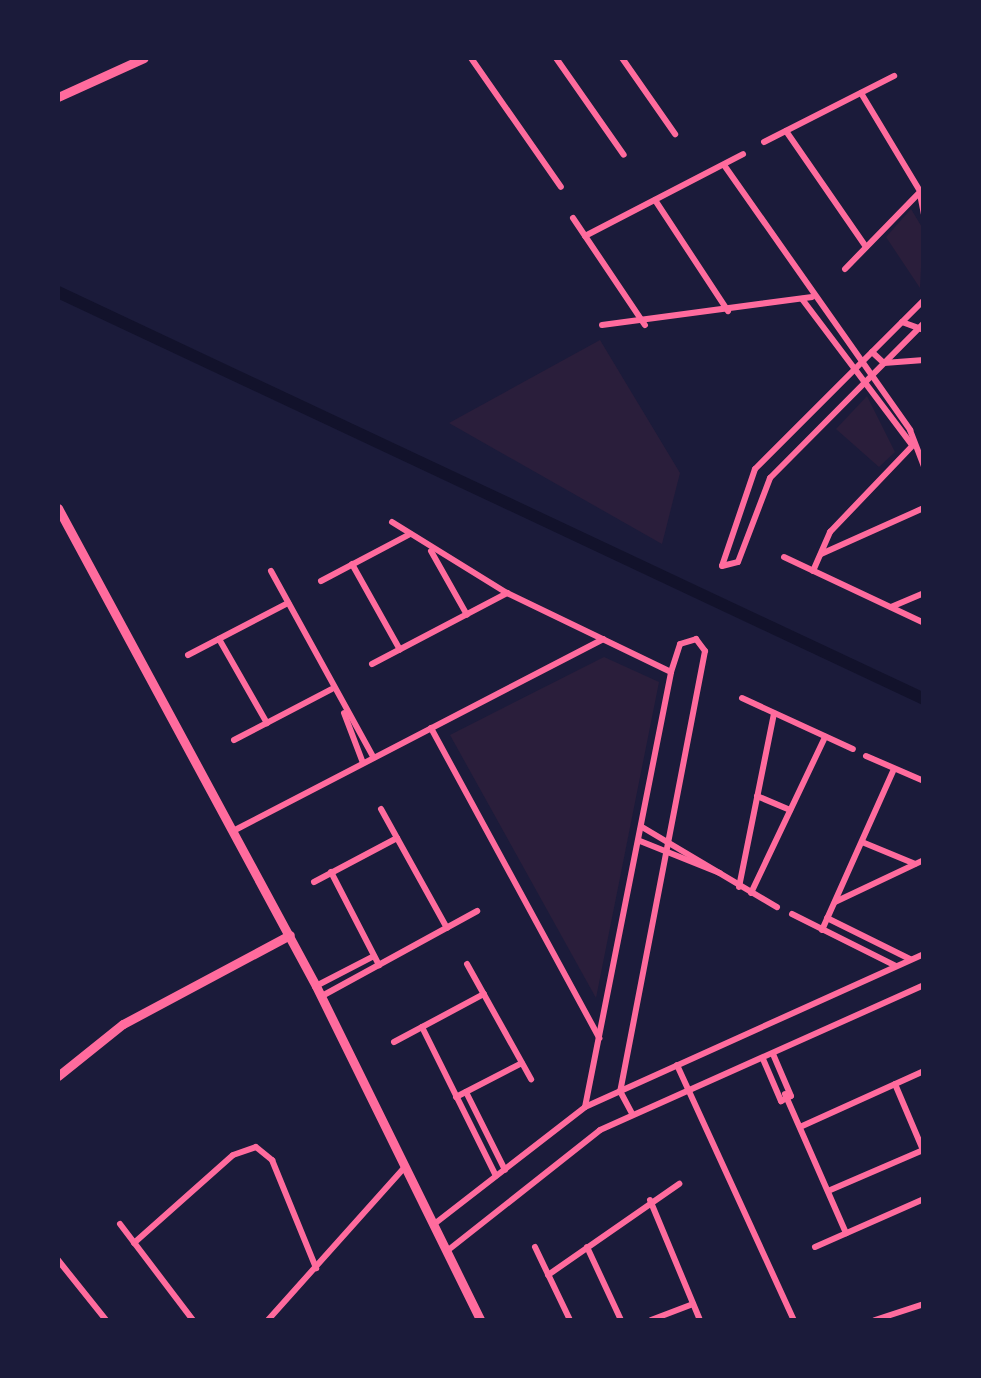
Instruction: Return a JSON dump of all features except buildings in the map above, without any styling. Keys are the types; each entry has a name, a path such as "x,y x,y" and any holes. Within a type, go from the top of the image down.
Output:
{"street":[{"path":"58,97 144,58"},
{"path":"471,58 561,187"},
{"path":"556,58 624,155"},
{"path":"622,58 675,134"},
{"path":"764,142 894,76"},
{"path":"861,93 922,195 924,216"},
{"path":"786,131 866,247"},
{"path":"585,236 742,154"},
{"path":"724,164 812,297 871,376 924,466"},
{"path":"844,269 922,195"},
{"path":"655,200 728,311"},
{"path":"573,218 645,325"},
{"path":"602,326 645,325 812,297"},
{"path":"802,299 852,372 913,445"},
{"path":"924,300 755,468 722,566 738,562 770,478 924,323"},
{"path":"902,322 919,331"},
{"path":"872,352 884,363 924,360"},
{"path":"813,570 820,554 913,445"},
{"path":"58,508 322,996 480,1320"},
{"path":"820,554 924,508"},
{"path":"392,522 430,549 508,593 670,672"},
{"path":"321,581 410,534"},
{"path":"430,549 467,615"},
{"path":"784,557 924,623"},
{"path":"352,564 400,650"},
{"path":"271,571 344,713 364,763"},
{"path":"372,664 508,593"},
{"path":"890,607 924,593"},
{"path":"188,655 288,603"},
{"path":"219,639 267,723"},
{"path":"235,830 603,639"},
{"path":"585,1107 670,672 680,644 701,644 666,854 620,1091 632,1114"},
{"path":"234,740 332,689"},
{"path":"742,698 852,749"},
{"path":"344,713 374,758"},
{"path":"740,887 774,713"},
{"path":"431,728 599,1038"},
{"path":"751,893 826,737"},
{"path":"866,756 924,780"},
{"path":"822,930 894,769"},
{"path":"758,796 790,810"},
{"path":"381,810 447,928"},
{"path":"642,827 778,906"},
{"path":"314,882 397,838"},
{"path":"640,841 720,873"},
{"path":"862,842 914,864"},
{"path":"835,902 924,860"},
{"path":"331,872 379,965"},
{"path":"322,996 477,911"},
{"path":"792,914 896,966"},
{"path":"827,918 912,959"},
{"path":"58,1076 123,1024 290,935"},
{"path":"433,1225 585,1107 924,954"},
{"path":"316,986 374,956"},
{"path":"468,964 531,1079"},
{"path":"446,1252 632,1114 924,985"},
{"path":"394,1042 484,994"},
{"path":"422,1027 496,1176"},
{"path":"773,1054 785,1094 846,1233"},
{"path":"763,1058 782,1101 785,1094"},
{"path":"456,1097 522,1063"},
{"path":"677,1065 794,1320"},
{"path":"800,1127 924,1071"},
{"path":"828,1191 923,1150 895,1084"},
{"path":"466,1092 505,1170"},
{"path":"134,1242 233,1156 256,1148 272,1160 316,1268"},
{"path":"268,1320 405,1167"},
{"path":"548,1275 650,1200 679,1184"},
{"path":"815,1247 924,1199"},
{"path":"650,1200 700,1320"},
{"path":"120,1224 193,1320"},
{"path":"587,1246 621,1320"},
{"path":"535,1247 570,1320"},
{"path":"58,1260 106,1320"},
{"path":"651,1320 693,1304"},
{"path":"876,1320 924,1304"}],"shaded area":[{"path":"911,209 923,229 920,288 886,237"},
{"path":"600,340 680,473 662,544 449,423"},
{"path":"867,396 895,452 879,467 836,429"},
{"path":"604,657 659,682 596,998 450,735"}],"waterway":[{"path":"58,292 924,699"}]}
